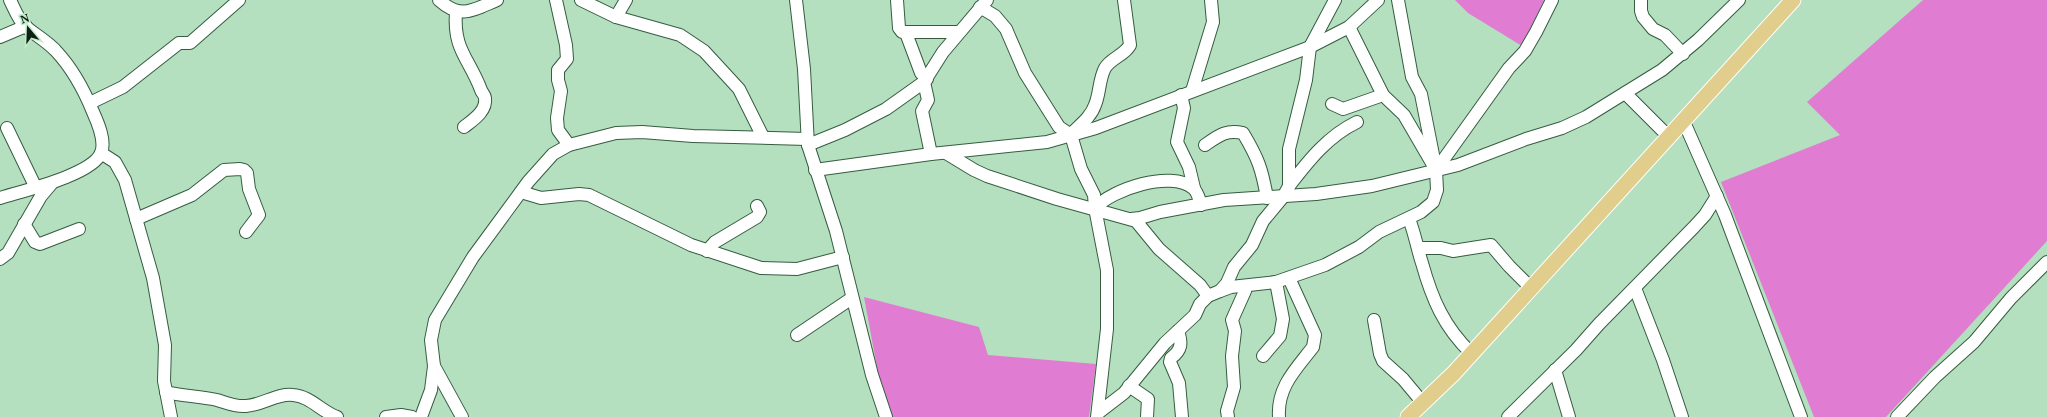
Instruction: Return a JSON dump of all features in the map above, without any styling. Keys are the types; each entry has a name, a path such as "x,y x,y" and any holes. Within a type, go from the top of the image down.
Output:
{"main road":[{"path":"1408,417 1471,353 1684,122 1793,0"}],"street":[{"path":"0,198 53,182 87,166 101,153 102,144 99,126 90,103 77,78 56,50 26,26 10,0"},
{"path":"90,103 123,87 179,43 190,43 239,0"},
{"path":"439,0 456,12 471,11 496,0"},
{"path":"556,0 568,59 558,70 558,80 561,91 557,118 558,130 569,145"},
{"path":"581,0 616,17 680,35 704,51 739,89 763,137"},
{"path":"616,17 626,0"},
{"path":"796,0 804,69 807,142 836,232 872,375 886,417"},
{"path":"897,0 899,28 906,33 921,73 926,81 928,100 922,111 931,154"},
{"path":"1071,135 1089,116 1096,104 1101,79 1106,67 1116,57 1127,51 1130,45 1124,0"},
{"path":"1200,205 1189,167 1177,142 1187,93 1213,22 1211,0"},
{"path":"1289,186 1289,149 1306,80 1310,47 1335,0"},
{"path":"815,170 931,154 1047,142 1096,128 1187,93 1224,81 1310,47 1349,27 1378,0"},
{"path":"1097,415 1124,393 1165,343 1195,315 1200,304 1208,296 1220,290 1276,282 1334,261 1366,243 1379,232 1409,219 1429,207 1433,202 1437,190 1436,170 1421,94 1412,77 1398,0"},
{"path":"1436,170 1509,68 1525,51 1552,0"},
{"path":"1641,0 1640,11 1652,29 1665,35 1683,54"},
{"path":"1131,219 1224,200 1283,197 1354,189 1458,165 1526,139 1574,123 1662,70 1683,54 1739,0"},
{"path":"421,417 431,390 434,366 431,340 435,320 473,257 521,192 553,154 569,145 616,133 642,132 694,136 763,137 807,142 844,130 886,108 926,81 943,52 958,32 984,4 1006,29 1025,73 1059,127 1071,135 1082,169 1094,195 1095,208 1107,270 1107,330 1097,415"},
{"path":"456,12 456,38 462,52 478,79 486,99 484,107 476,119 464,127"},
{"path":"0,37 26,26"},
{"path":"1349,27 1383,95 1404,115 1436,170"},
{"path":"906,33 931,31 958,32"},
{"path":"1625,93 1669,137"},
{"path":"1332,104 1343,109 1383,95"},
{"path":"1220,290 1227,283 1239,260 1252,245 1263,221 1283,197 1289,186 1322,146 1337,133 1357,122"},
{"path":"1684,122 1716,196 1801,417"},
{"path":"7,128 36,188"},
{"path":"1205,145 1221,134 1233,131 1243,134 1258,157 1264,177 1267,198"},
{"path":"101,153 115,162 125,180 153,278 164,338 166,392 171,417"},
{"path":"946,153 964,165 988,176 1057,199 1095,208 1131,219 1140,225 1158,249 1200,284 1208,296"},
{"path":"136,219 192,195 224,170 240,169 247,173 249,189 259,215 246,232"},
{"path":"1095,208 1100,202 1113,194 1140,185 1168,180 1181,182 1194,188"},
{"path":"0,259 8,253 41,196 53,182"},
{"path":"521,192 541,198 580,194 589,195 648,225 707,251 761,268 780,269 804,267 843,257"},
{"path":"1508,417 1556,370 1694,228 1705,215 1716,196"},
{"path":"707,251 715,242 757,217 760,212 757,206"},
{"path":"1409,219 1419,248 1428,283 1440,314 1450,330 1471,353"},
{"path":"24,224 34,242 40,244 79,229"},
{"path":"1419,248 1441,248 1453,251 1491,246 1508,266 1531,288"},
{"path":"1897,417 1935,377 1974,342 2011,298 2047,262"},
{"path":"1279,417 1278,403 1282,392 1288,380 1313,347 1315,341 1315,335 1289,278"},
{"path":"1263,356 1280,336 1282,325 1283,319 1276,282"},
{"path":"1228,417 1227,411 1234,387 1232,356 1235,331 1232,320 1246,286"},
{"path":"1635,288 1663,360 1682,417"},
{"path":"797,335 852,298"},
{"path":"1374,320 1380,354 1383,361 1403,379 1423,403"},
{"path":"1178,331 1181,346 1179,351 1171,358 1170,362 1179,383 1182,417"},
{"path":"434,366 462,417"},
{"path":"1556,370 1569,417"},
{"path":"1129,386 1148,399 1147,417"},
{"path":"166,392 180,396 217,400 238,407 259,404 282,395 293,395 302,397 337,417"},
{"path":"386,417 401,415 412,417"}],"shaded area":[{"path":"1455,0 1544,0 1522,46 1468,13"},
{"path":"1923,0 2047,0 2047,241 1886,417 1814,417 1721,182 1840,135 1807,102"},
{"path":"864,297 979,327 988,355 1096,364 1089,417 891,417 879,378"}]}
